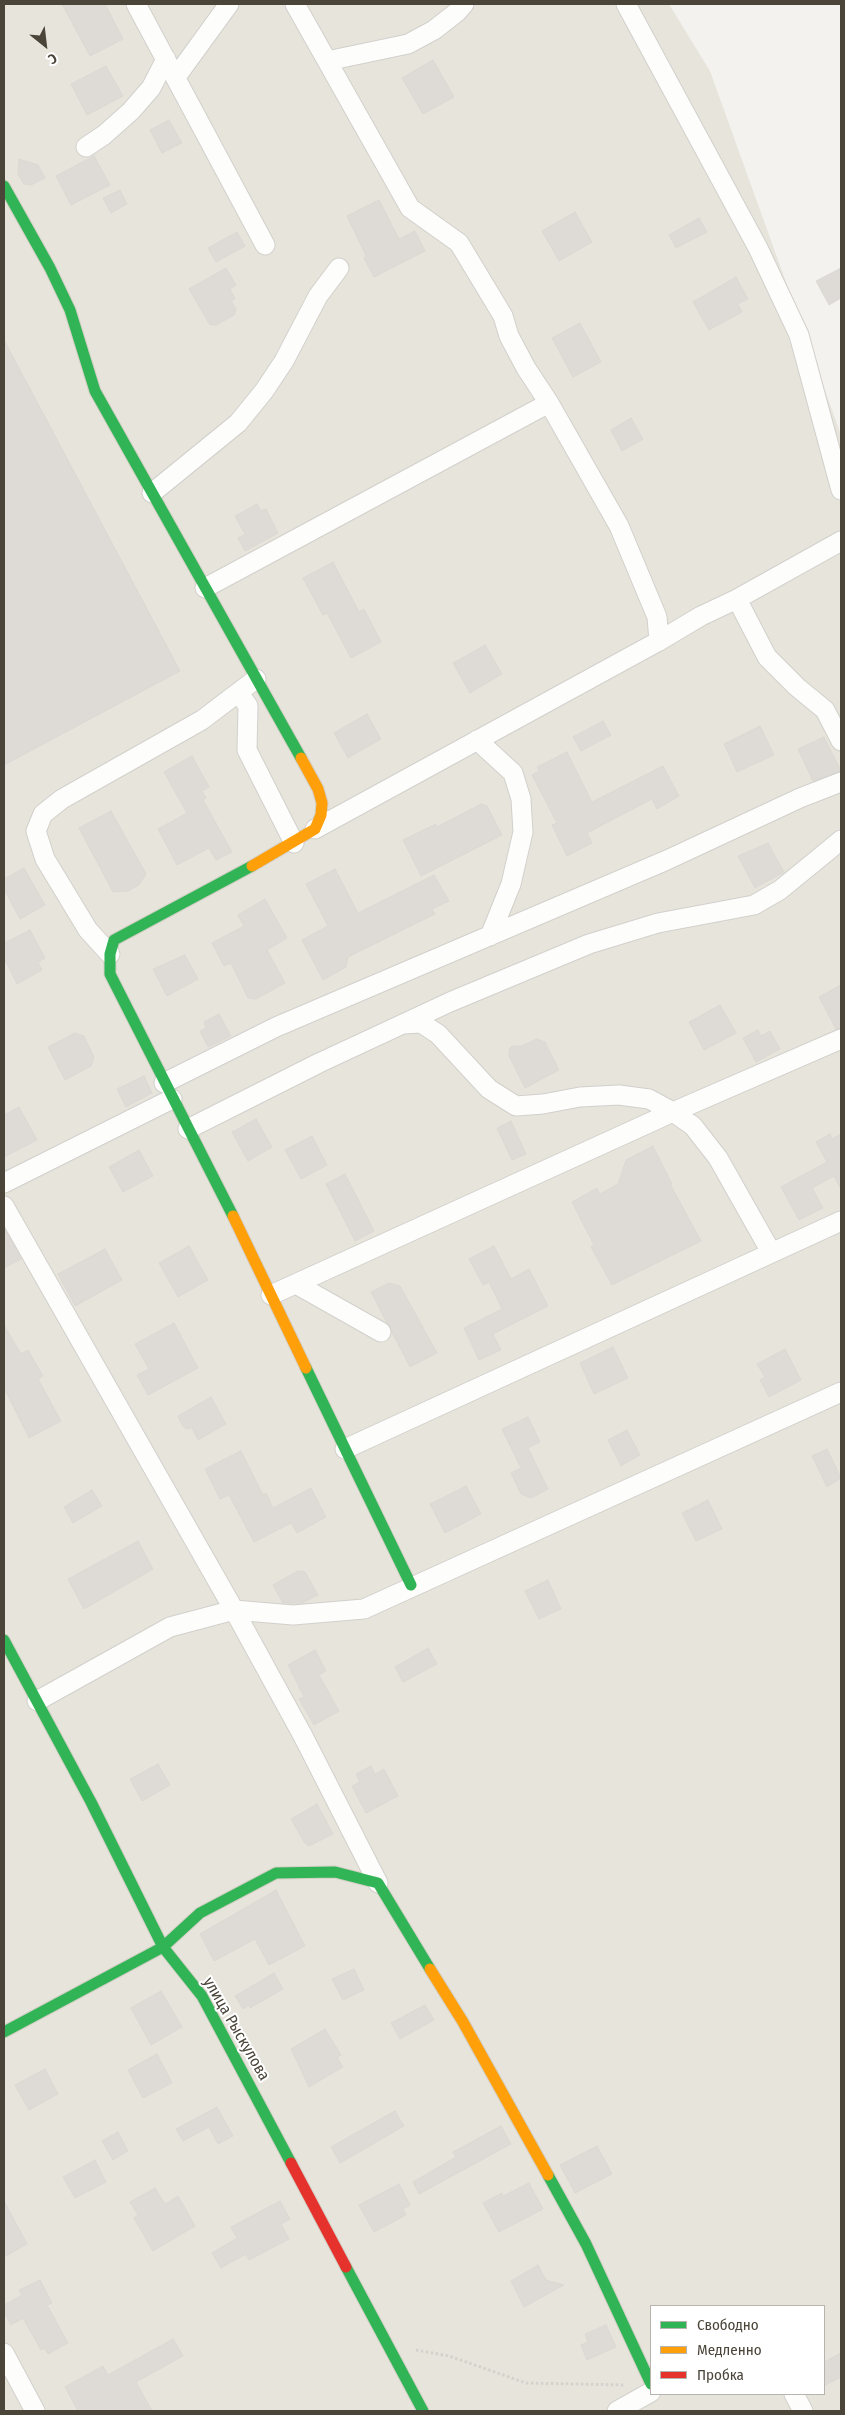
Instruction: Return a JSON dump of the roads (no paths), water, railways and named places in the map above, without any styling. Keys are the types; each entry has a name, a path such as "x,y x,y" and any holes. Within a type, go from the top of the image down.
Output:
{"street":[{"path":"136,4 265,245"},
{"path":"176,77 229,4"},
{"path":"295,4 410,208 459,243 504,316 510,336 522,360 549,403 619,526 658,616 659,641"},
{"path":"327,61 408,44 434,30 464,4"},
{"path":"626,4 758,248 799,335 841,490"},
{"path":"86,147 104,135 131,112 151,88 166,59"},
{"path":"4,186 50,268 70,310 95,390 318,789 322,803 321,814 314,829"},
{"path":"152,492 238,423 264,391 284,361 318,296 339,268"},
{"path":"205,588 549,403"},
{"path":"412,1585 212,1173 114,984 109,964 114,940 294,843 314,829 659,641 701,616 737,599 841,542"},
{"path":"737,599 767,657 797,687 825,710 841,741"},
{"path":"110,954 88,930 45,859 36,831 42,814 62,799 202,720 256,679"},
{"path":"239,693 248,706 247,750 294,843"},
{"path":"477,740 513,773 521,799 523,832 511,884 490,936"},
{"path":"4,1183 168,1091 276,1027 667,860 800,798 841,782"},
{"path":"188,1129 404,1024 589,944 658,923 754,905 780,890 839,844"},
{"path":"404,1024 421,1023 438,1034 489,1089 516,1106 543,1104 580,1097 618,1095 649,1099 674,1112 693,1126 718,1158 771,1252"},
{"path":"271,1295 841,1038"},
{"path":"4,1206 234,1610 303,1736 378,1883 463,2022 586,2244 650,2382"},
{"path":"346,1449 841,1221"},
{"path":"296,1284 381,1332"},
{"path":"37,1701 170,1628 234,1610 293,1615 364,1609 412,1585 841,1392"},
{"name":"улица Рыскулова","path":"4,1640 91,1802 163,1947 202,1996 423,2411"},
{"path":"4,2032 163,1947 200,1913 276,1873 335,1872 378,1883"},
{"path":"4,2353 34,2411"},
{"path":"617,2411 650,2393"},
{"path":"795,2395 803,2411"}]}
